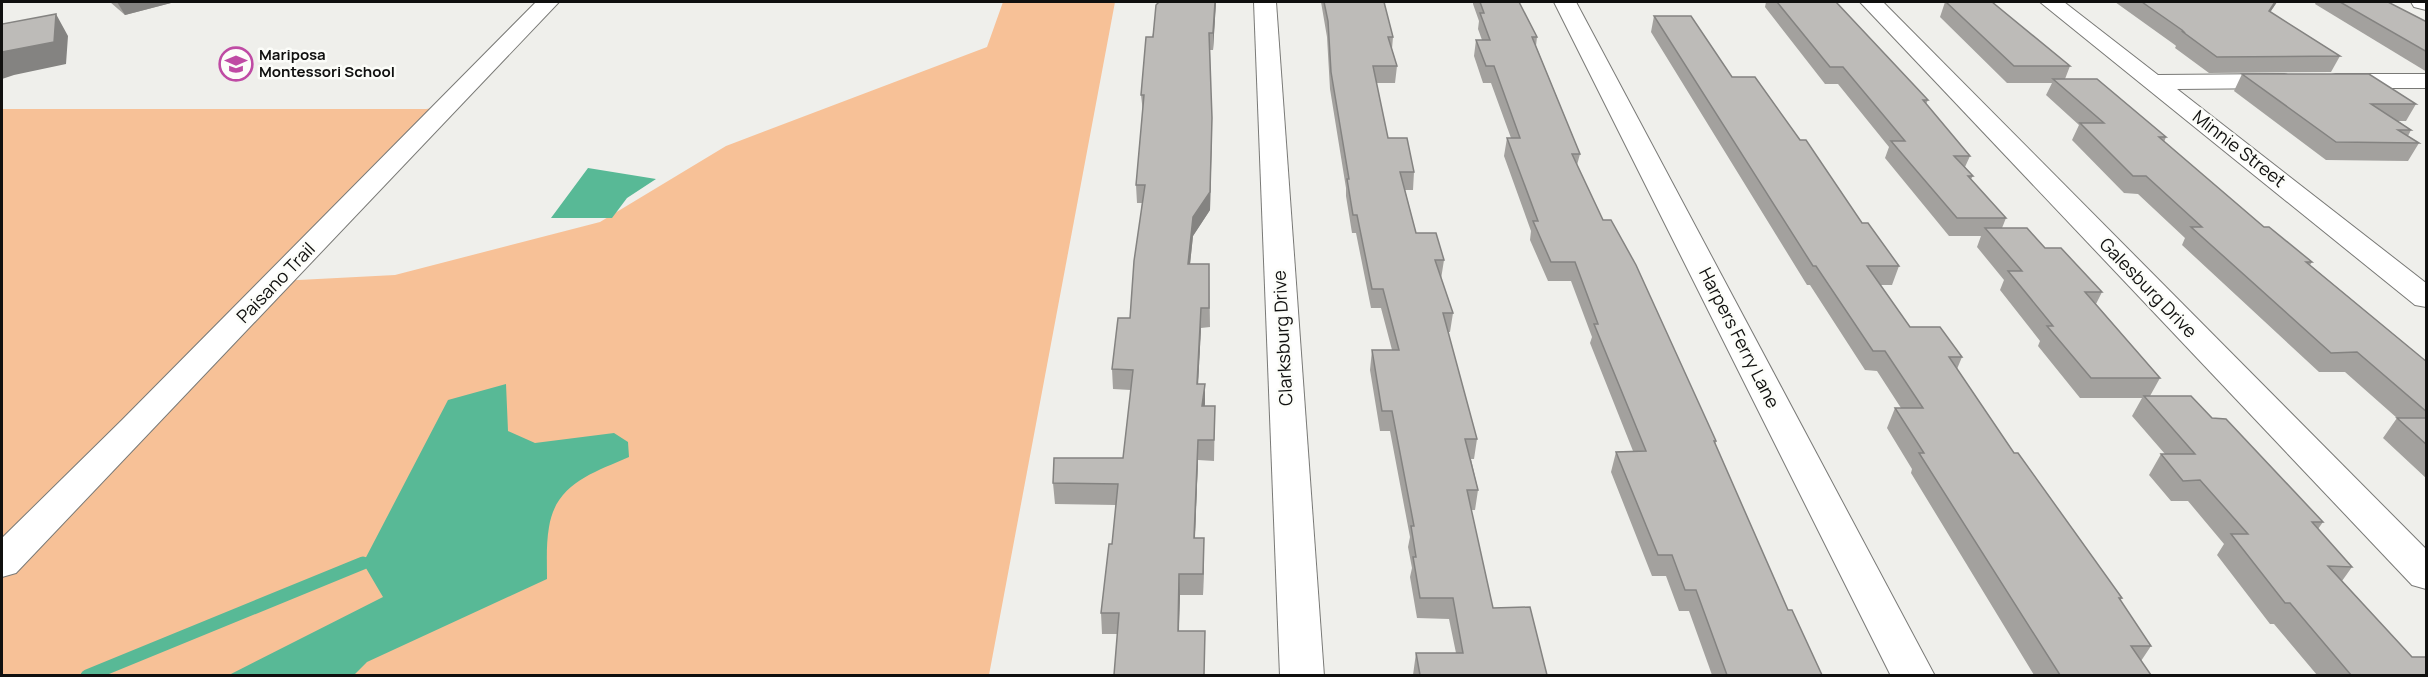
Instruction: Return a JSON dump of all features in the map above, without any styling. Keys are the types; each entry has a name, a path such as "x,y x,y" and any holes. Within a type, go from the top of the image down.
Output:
{"street":[{"name":"Paisano Trail","path":"2,562 548,2"},
{"name":"Clarksburg Drive","path":"1265,2 1302,675"},
{"name":"Harpers Ferry Lane","path":"1565,2 1913,675"},
{"name":"Galesburg Drive","path":"1870,2 2427,574"},
{"name":"Minnie Street","path":"2051,2 2427,298"},
{"path":"2422,2 2427,4"},
{"path":"2154,82 2427,81"}],"shaded area":[{"path":"1003,2 1115,2 989,675 2,675 2,109 426,109 447,106 279,281 395,275 600,222 726,146 987,47"},
{"path":"588,168 656,179 627,198 612,218 551,218"},
{"path":"506,384 508,431 535,443 614,433 628,442 629,457 602,468 578,482 559,500 549,527 547,579 367,662 354,675 229,675 383,597 363,563 448,400"}],"building":[{"path":"1159,2 1215,2 1213,33 1209,33 1212,118 1210,192 1193,217 1188,264 1209,264 1209,308 1201,308 1197,384 1205,384 1202,406 1215,406 1214,440 1198,440 1194,538 1204,538 1203,574 1179,574 1178,631 1205,631 1204,675 1114,675 1119,613 1101,613 1109,544 1112,544 1118,484 1053,483 1054,458 1123,458 1133,370 1112,369 1118,318 1130,318 1134,261 1145,185 1136,185 1144,95 1141,95 1146,37 1153,37 1156,5"},
{"path":"1324,2 1384,2 1393,37 1388,37 1397,66 1373,66 1388,138 1407,138 1414,172 1400,172 1416,233 1436,233 1444,260 1435,260 1453,313 1443,313 1477,439 1465,439 1478,490 1467,490 1493,608 1530,607 1547,675 1420,675 1416,653 1463,653 1453,598 1420,598 1413,557 1416,557 1411,526 1414,526 1392,411 1382,411 1372,350 1399,350 1383,289 1372,289 1357,215 1353,215 1331,72 1328,21"},
{"path":"1480,2 1519,2 1537,37 1532,37 1580,154 1572,154 1603,220 1611,220 1636,265 1716,441 1714,441 1788,610 1792,610 1822,675 1727,675 1696,590 1685,590 1672,555 1658,555 1616,452 1646,451 1594,324 1598,324 1575,262 1551,262 1533,221 1538,221 1507,138 1520,138 1494,66 1486,66 1476,40 1490,40 1480,13 1484,13"},
{"path":"1777,2 1836,2 1928,100 1923,100 1970,156 1954,156 1973,176 1968,176 2006,218 1957,218 1891,141 1905,141 1843,67 1830,67"},
{"path":"1946,2 1992,2 2070,66 2014,66"},
{"path":"2142,2 2275,2 2269,11 2340,56 2217,57"},
{"path":"2340,2 2388,2 2427,22 2427,52"},
{"path":"56,14 54,42 2,52 2,24"},
{"path":"1654,16 1691,16 1732,77 1755,77 1800,140 1806,140 1862,223 1868,223 1899,266 1867,266 1910,327 1940,327 1962,357 1949,357 2014,453 2018,453 2122,598 2119,598 2151,646 2131,646 2151,675 2060,675 1919,453 1924,453 1895,408 1923,408 1885,351 1873,351 1816,266 1813,266"},
{"path":"2242,74 2369,74 2416,104 2371,104 2411,130 2398,130 2419,143 2336,142"},
{"path":"2053,79 2097,79 2166,137 2159,137 2264,227 2269,227 2312,262 2306,262 2427,362 2427,412 2357,352 2331,353 2191,227 2202,227 2146,176 2133,176 2080,123 2104,123"},
{"path":"1985,228 2027,228 2045,248 2061,248 2102,292 2085,292 2160,378 2091,378 2047,326 2053,326 2008,271 2022,271"},
{"path":"2144,396 2191,396 2212,418 2226,419 2323,522 2312,522 2352,567 2328,566 2412,657 2427,657 2427,675 2351,675 2290,603 2285,603 2231,534 2248,534 2200,480 2183,481 2161,454 2195,454"},
{"path":"2397,418 2427,418 2427,445"}],"waterway":[{"path":"87,676 363,563"}],"place":[{"name":"Mariposa Montessori School","path":"236,64"}]}
